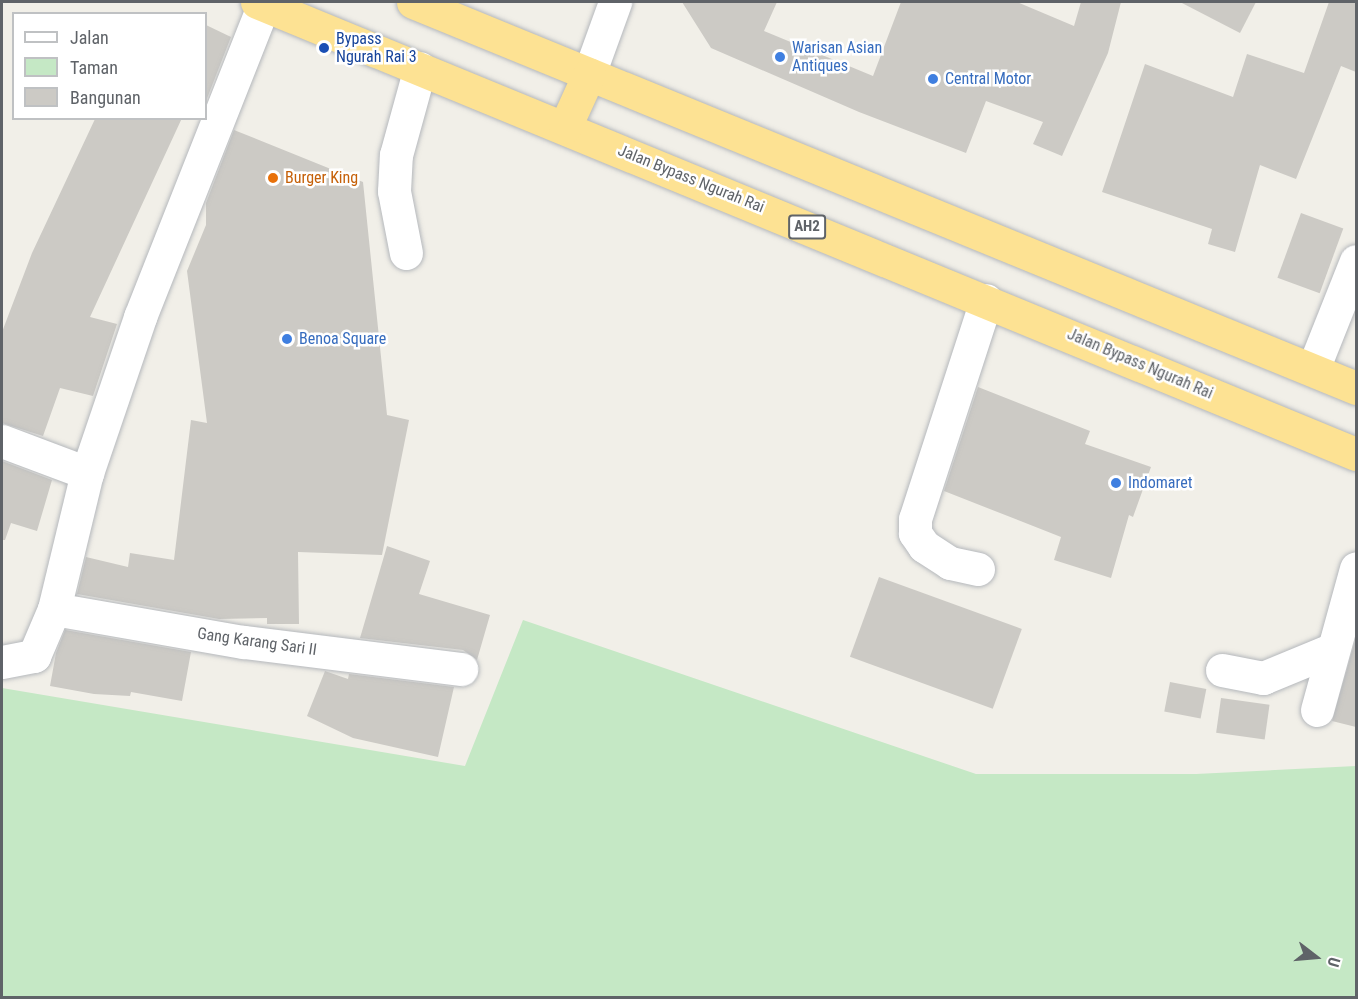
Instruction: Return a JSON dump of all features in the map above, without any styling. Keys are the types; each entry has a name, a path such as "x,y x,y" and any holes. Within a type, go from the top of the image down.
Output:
{"highway":[{"path":"413,2 1356,388"},
{"name":"Jalan Bypass Ngurah Rai","path":"260,3 1356,454"},
{"path":"565,128 589,74"}],"street":[{"path":"589,74 615,2"},
{"path":"2,662 34,656 54,609 87,473 140,317 260,3"},
{"path":"406,253 393,191 396,155 420,68"},
{"path":"1313,369 1356,261"},
{"path":"978,569 950,563 924,546 915,533 915,519 986,300"},
{"path":"2,441 87,473"},
{"path":"1317,710 1331,650 1356,567"},
{"name":"Gang Karang Sari II","path":"54,609 244,642 461,669"},
{"path":"1222,670 1263,678 1331,650"}],"green space":[{"path":"523,620 976,774 1196,774 1356,766 1356,997 2,997 2,688 465,766"}],"building":[{"path":"682,2 777,2 764,31 873,76 901,2 1017,2 1074,26 1081,2 1121,2 1108,53 1062,156 1033,144 1043,122 986,101 966,153 859,112 711,48"},
{"path":"1180,2 1256,2 1240,33"},
{"path":"1329,2 1356,2 1356,72 1341,66 1296,179 1260,165 1235,252 1208,244 1212,229 1102,192 1145,64 1233,97 1247,54 1304,73"},
{"path":"207,25 231,37 207,98"},
{"path":"95,120 181,120 90,317 117,324 93,396 60,388 43,436 2,423 2,332 32,253"},
{"name":"Benoa Square","path":"234,130 363,182 387,415 409,420 382,555 298,552 299,624 267,624 267,618 219,619 77,594 86,557 128,567 130,553 174,560 191,420 207,423 187,271 206,225 206,203"},
{"path":"1301,213 1343,228 1320,293 1277,278"},
{"path":"978,387 1090,431 1085,444 1151,467 1133,517 1129,515 1111,578 1054,560 1061,537 944,491"},
{"path":"2,461 52,480 37,531 11,523 5,540 2,540"},
{"path":"387,546 430,561 419,594 490,615 477,660 463,650 360,638"},
{"path":"879,577 1022,629 993,709 850,657"},
{"path":"65,630 191,652 182,701 131,692 130,696 94,694 50,686 56,653"},
{"path":"1356,637 1356,727 1332,721"},
{"path":"325,671 348,679 349,674 454,687 438,757 353,738 307,716"},
{"path":"1170,682 1206,689 1201,719 1164,711"},
{"path":"1221,698 1270,705 1265,739 1216,733"}],"place":[{"name":"Bypass Ngurah Rai 3","path":"324,48"},
{"name":"Warisan Asian Antiques","path":"780,57"},
{"name":"Central Motor","path":"933,79"},
{"name":"Burger King","path":"273,178"},
{"name":"Benoa Square","path":"287,339"},
{"name":"Indomaret","path":"1116,483"}]}
